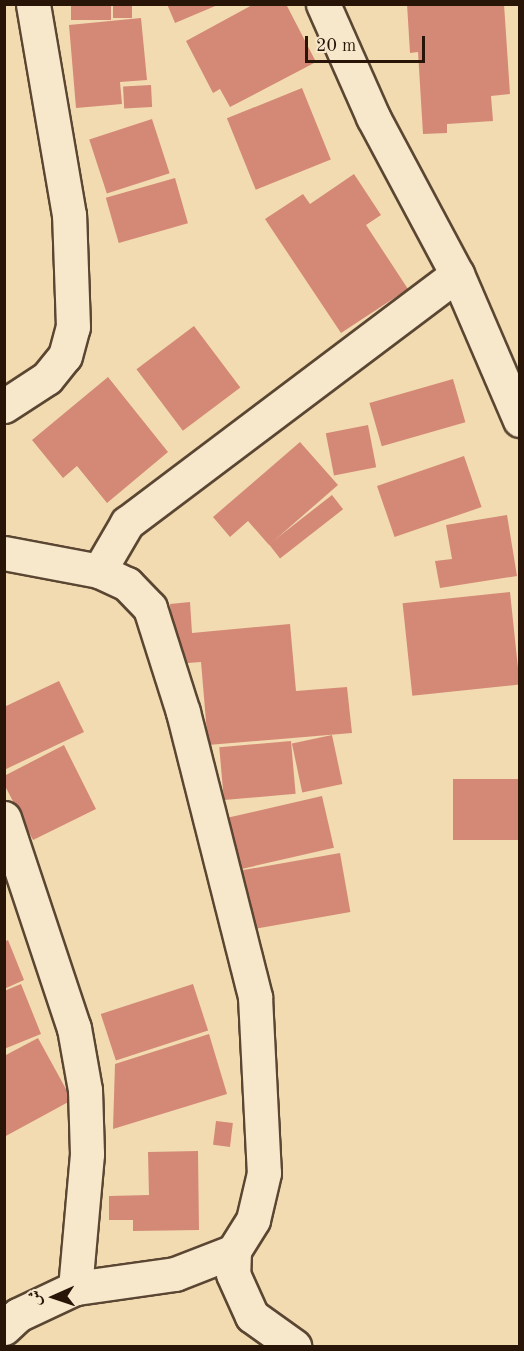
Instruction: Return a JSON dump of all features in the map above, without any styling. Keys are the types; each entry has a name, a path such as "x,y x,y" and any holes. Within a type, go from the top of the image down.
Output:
{"street":[{"path":"4,406 47,378 65,356 73,327 69,215 33,4"},
{"path":"323,4 373,117 457,274 519,420"},
{"path":"99,571 127,523 457,274"},
{"path":"4,553 99,571 127,584 150,608 183,712 255,997 264,1173 253,1220 234,1251 233,1274 252,1316 294,1347"},
{"path":"4,818 74,1028 85,1090 87,1154 75,1288"},
{"path":"4,1328 18,1315 75,1288 175,1274 234,1251"}],"building":[{"path":"113,4 132,4 132,18 113,18"},
{"path":"167,4 220,4 175,23"},
{"path":"254,4 286,4 316,62 230,107 220,89 213,93 186,41"},
{"path":"407,4 504,4 510,94 491,96 493,121 447,124 447,133 423,134 418,52 410,53"},
{"path":"71,5 111,5 111,20 71,20"},
{"path":"141,18 147,80 120,82 122,104 76,108 69,25"},
{"path":"151,85 152,107 124,108 123,86"},
{"path":"302,88 331,159 256,190 227,118"},
{"path":"152,119 170,173 107,194 89,139"},
{"path":"354,174 381,215 366,225 408,289 341,333 265,219 303,194 310,204"},
{"path":"175,178 188,223 119,243 106,198"},
{"path":"194,326 240,387 183,431 136,369"},
{"path":"108,377 168,452 107,503 77,466 63,478 32,440"},
{"path":"453,379 465,422 382,446 369,403"},
{"path":"368,425 376,467 334,475 326,433"},
{"path":"300,442 338,485 269,545 248,521 230,537 213,517"},
{"path":"464,456 482,507 395,537 377,486"},
{"path":"332,495 343,509 280,558 269,544"},
{"path":"507,515 517,576 440,588 435,561 452,559 446,525"},
{"path":"510,592 520,684 412,696 403,603"},
{"path":"190,602 192,633 290,624 296,691 347,687 352,733 208,745 201,662 175,664 170,604"},
{"path":"59,681 84,732 4,770 4,707"},
{"path":"332,735 342,784 302,792 292,744"},
{"path":"291,741 296,794 224,800 219,747"},
{"path":"64,745 96,809 33,840 4,784 4,776"},
{"path":"453,779 520,779 520,840 453,840"},
{"path":"322,796 334,848 239,869 227,818"},
{"path":"340,853 350,912 251,930 241,871"},
{"path":"8,940 24,980 4,989 4,942"},
{"path":"21,984 41,1034 4,1049 4,991"},
{"path":"193,984 208,1031 116,1061 101,1014"},
{"path":"209,1034 227,1094 113,1129 115,1064"},
{"path":"38,1038 72,1100 4,1137 4,1056"},
{"path":"216,1121 233,1123 230,1147 213,1145"},
{"path":"198,1151 199,1230 133,1231 133,1220 109,1220 109,1196 149,1195 148,1152"}]}
